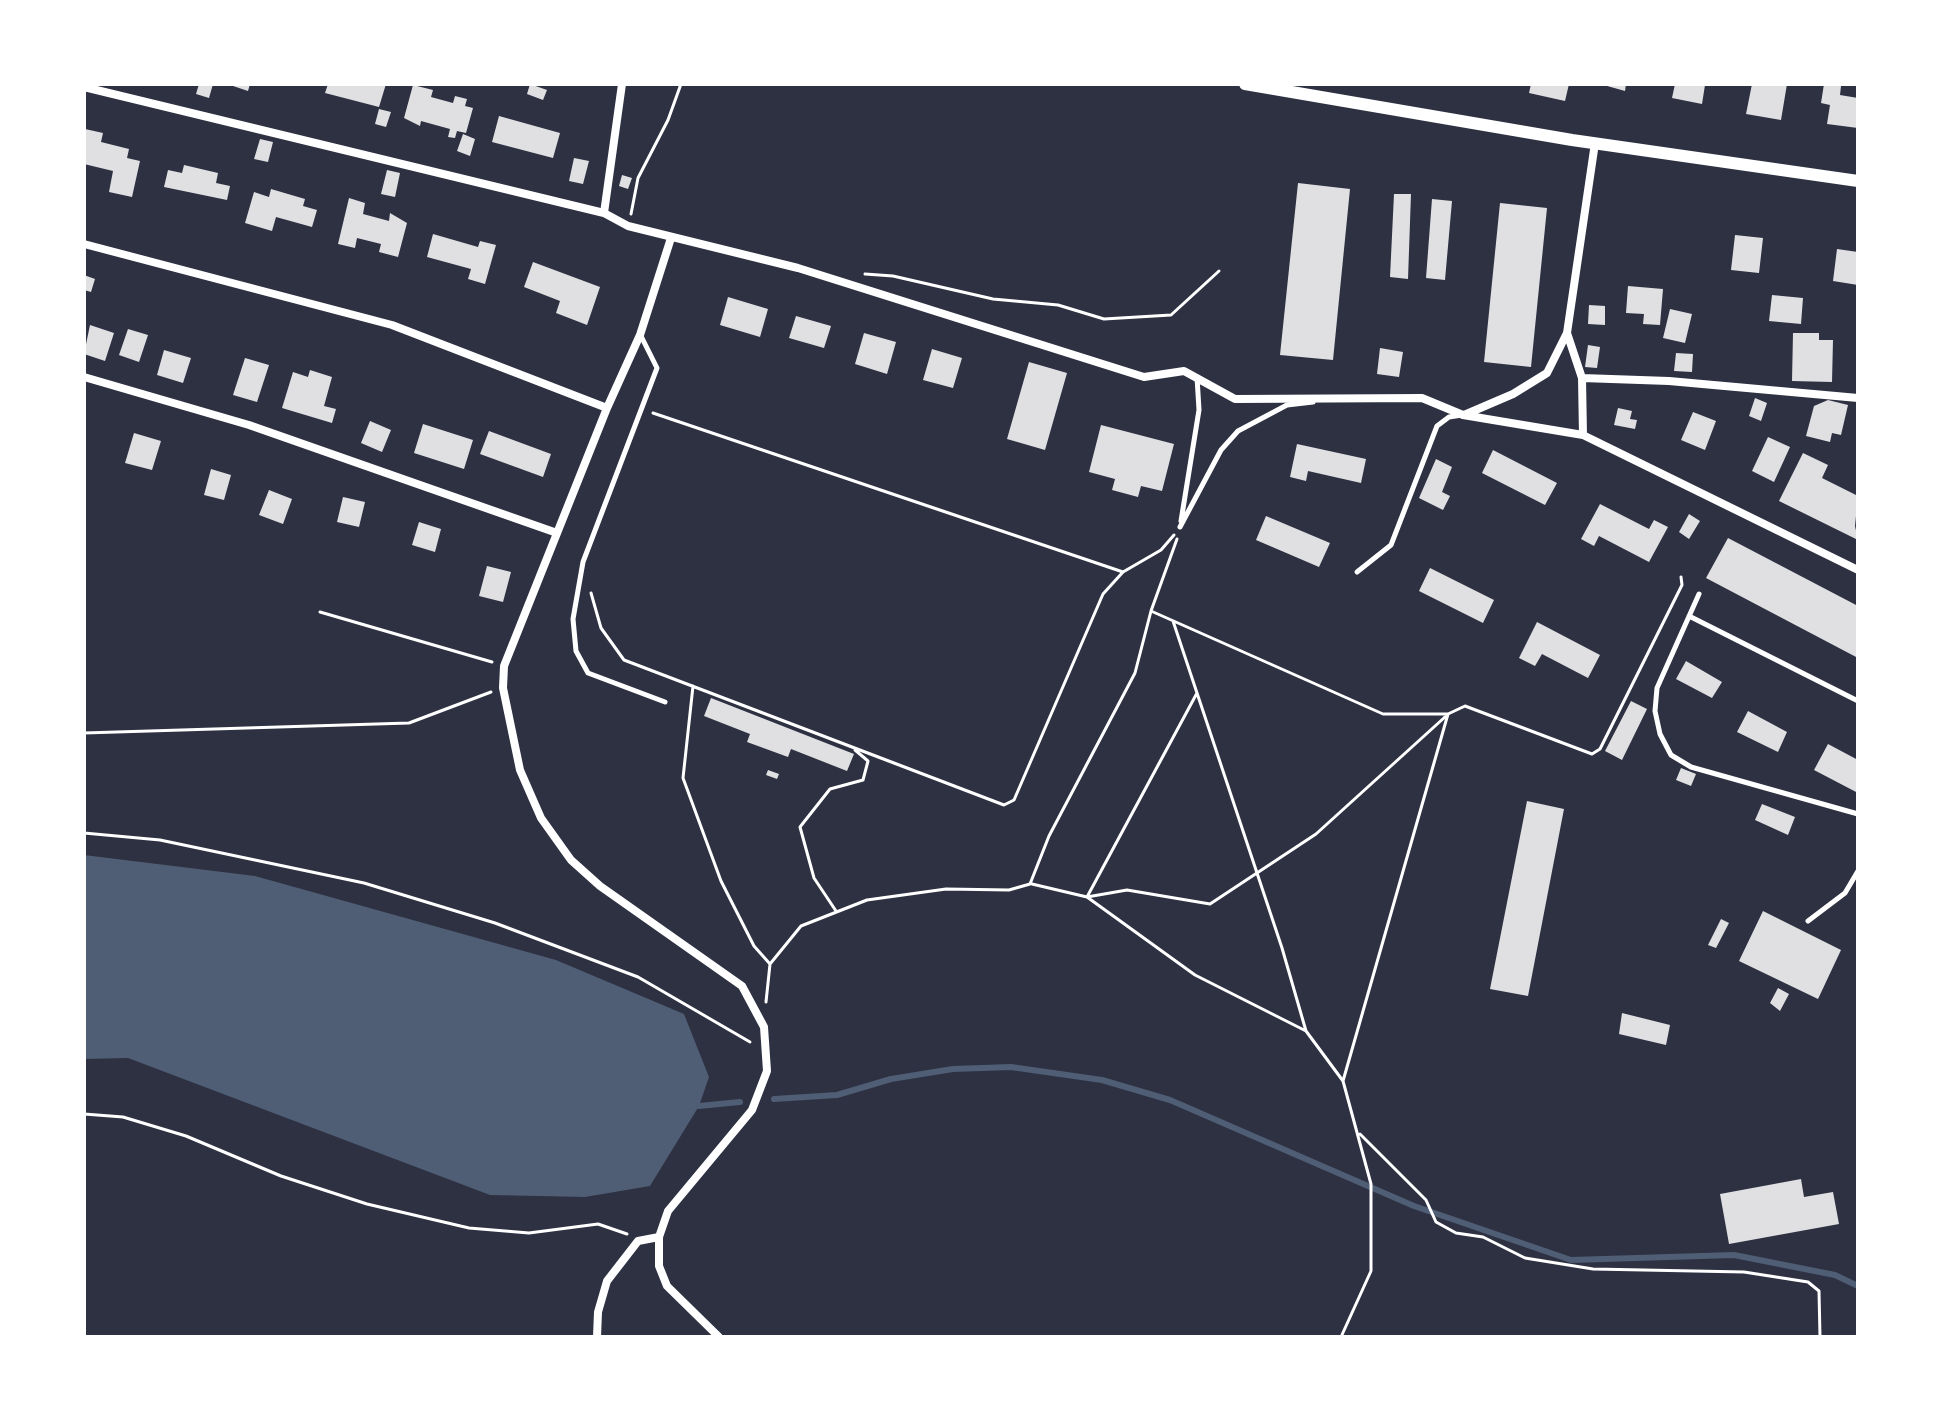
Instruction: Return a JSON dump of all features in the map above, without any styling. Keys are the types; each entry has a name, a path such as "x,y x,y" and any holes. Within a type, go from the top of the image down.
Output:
{"street":[{"path":"604,213 622,84"},
{"path":"1245,84 1595,143 1858,181"},
{"path":"84,87 604,213 628,226 798,268 1144,377 1184,371 1235,399 1324,401 1422,398 1463,415 1583,435 1858,570"},
{"path":"1463,415 1513,394 1547,373 1567,333 1595,143"},
{"path":"671,238 640,335 607,408 504,666 504,711 520,770 541,818 571,860 600,886 742,986 764,1027 764,1084 752,1110 668,1211 659,1237 659,1266 667,1286 719,1337"},
{"path":"84,244 392,325 607,408"},
{"path":"1567,333 1582,378 1583,435"},
{"path":"84,377 249,425 557,533"},
{"path":"1582,378 1669,381 1858,398"},
{"path":"597,1337 598,1312 607,1281 638,1241 659,1237"}],"lane":[{"path":"640,335 657,368 583,562 573,619 576,651 588,673 665,702"},
{"path":"1180,527 1199,410 1197,376"},
{"path":"1180,527 1221,450 1238,431 1287,405 1324,401"},
{"path":"1357,572 1391,545 1437,426 1449,417 1463,415"},
{"path":"1699,594 1657,688 1655,711 1660,734 1671,755 1691,767 1858,814"},
{"path":"1689,616 1858,701"},
{"path":"1808,921 1845,893 1858,871"}],"path":[{"path":"628,226 638,178 668,120 681,84"},
{"path":"861,273 893,276 993,299 1058,305 1104,319 1171,315 1219,271"},
{"path":"641,409 1123,572"},
{"path":"590,588 601,628 624,660 1004,805 1014,800 1103,594 1123,572 1161,550 1180,527"},
{"path":"1030,884 1049,836 1135,673 1151,611 1180,527"},
{"path":"764,1027 770,964 801,926 867,900 946,889 1009,890 1030,884 1087,897 1127,890 1210,904 1316,834 1448,714 1465,706 1592,754 1600,749 1682,585 1681,577"},
{"path":"1151,611 1383,714 1448,714"},
{"path":"320,612 504,666"},
{"path":"1173,621 1306,1031 1343,1081 1359,1133 1371,1187 1371,1271 1341,1337"},
{"path":"693,686 683,778 721,881 754,946 770,964"},
{"path":"84,733 409,723 503,688"},
{"path":"1087,897 1197,693"},
{"path":"1343,1081 1448,714"},
{"path":"836,912 814,878 800,827 830,789 863,780 868,761 852,748"},
{"path":"84,833 160,840 364,883 495,923 638,977 766,1051"},
{"path":"1087,897 1195,975 1306,1031"},
{"path":"84,1114 123,1117 161,1128 338,1195 469,1228 529,1233 598,1224 618,1228 638,1241"},
{"path":"1359,1133 1426,1200 1436,1222 1456,1233 1504,1245 1525,1258 1593,1269 1744,1272 1808,1282 1819,1291 1820,1337"}],"water":[{"path":"84,855 255,876 556,960 684,1014 709,1077 699,1106 650,1186 585,1197 490,1195 128,1058 84,1059"}],"building":[{"path":"199,84 213,84 209,98 196,94"},
{"path":"227,84 250,84 248,91"},
{"path":"328,84 386,84 379,107 325,93"},
{"path":"530,84 547,90 543,100 527,94"},
{"path":"1531,84 1569,84 1565,101 1529,93"},
{"path":"1600,84 1626,84 1625,91"},
{"path":"1675,84 1705,85 1702,104 1672,98"},
{"path":"1752,84 1787,84 1781,120 1746,114"},
{"path":"1824,84 1841,86 1840,95 1858,98 1858,128 1827,124 1830,105 1821,103"},
{"path":"413,85 433,90 431,97 453,103 455,96 467,99 465,106 473,108 466,133 457,131 455,138 448,137 450,129 421,121 420,126 404,118"},
{"path":"379,109 391,112 386,127 375,124"},
{"path":"499,116 560,133 553,158 492,142"},
{"path":"85,129 103,133 101,142 129,149 127,158 140,161 132,197 109,192 113,171 84,164"},
{"path":"463,134 475,139 470,156 457,151"},
{"path":"260,139 273,142 268,162 254,159"},
{"path":"574,158 589,161 583,184 569,181"},
{"path":"184,165 218,173 216,183 230,186 227,200 164,187 168,170 182,173"},
{"path":"387,170 400,173 395,197 381,194"},
{"path":"622,175 632,178 628,189 619,186"},
{"path":"1298,183 1350,189 1333,360 1280,355"},
{"path":"271,189 305,199 303,206 317,210 312,227 276,217 272,231 245,223 254,192 269,197"},
{"path":"1394,194 1411,194 1408,279 1390,277"},
{"path":"349,198 365,203 363,214 389,221 390,213 407,223 398,257 379,252 381,244 357,238 355,248 338,244"},
{"path":"1432,199 1452,201 1445,280 1426,278"},
{"path":"1500,203 1547,208 1531,367 1484,362"},
{"path":"433,234 478,247 480,241 496,245 485,284 468,279 471,269 427,257"},
{"path":"1735,235 1763,238 1759,273 1731,270"},
{"path":"1837,249 1858,252 1858,285 1833,281"},
{"path":"533,262 600,287 587,325 556,313 560,301 524,287"},
{"path":"84,275 95,279 91,292 84,290"},
{"path":"1628,286 1663,289 1660,325 1643,324 1644,314 1626,313"},
{"path":"1772,295 1803,298 1801,324 1769,321"},
{"path":"728,297 768,309 760,337 720,325"},
{"path":"1589,305 1605,306 1605,325 1588,324"},
{"path":"1670,309 1692,314 1685,343 1663,338"},
{"path":"796,316 831,326 824,348 789,338"},
{"path":"90,325 114,333 105,361 84,354"},
{"path":"128,329 148,335 139,362 119,355"},
{"path":"864,333 896,342 887,374 855,364"},
{"path":"1793,333 1819,333 1819,340 1833,340 1832,382 1792,381"},
{"path":"1588,345 1600,347 1597,368 1585,367"},
{"path":"1380,348 1403,352 1399,377 1377,374"},
{"path":"932,349 962,358 953,388 923,380"},
{"path":"164,350 191,358 183,383 157,375"},
{"path":"1676,353 1693,354 1692,372 1674,371"},
{"path":"245,358 269,365 257,402 233,395"},
{"path":"1029,362 1067,373 1045,450 1007,439"},
{"path":"310,370 332,377 324,406 336,409 332,423 282,408 293,372 308,377"},
{"path":"1755,398 1767,403 1761,421 1749,416"},
{"path":"1828,400 1848,405 1841,435 1832,433 1830,442 1806,436 1814,406"},
{"path":"1618,408 1632,411 1630,419 1637,420 1635,429 1614,425"},
{"path":"1693,412 1716,421 1705,450 1681,440"},
{"path":"370,421 391,430 382,452 361,443"},
{"path":"423,424 473,440 464,469 414,453"},
{"path":"1101,425 1174,444 1162,491 1141,486 1138,497 1112,490 1115,479 1089,472"},
{"path":"489,431 551,454 543,477 480,454"},
{"path":"134,433 161,441 152,470 125,463"},
{"path":"1768,437 1790,447 1774,482 1752,471"},
{"path":"1297,444 1366,459 1361,483 1308,471 1306,481 1290,477"},
{"path":"1493,450 1557,483 1545,505 1482,473"},
{"path":"1803,453 1828,465 1822,478 1858,496 1855,526 1858,540 1779,501"},
{"path":"1436,459 1452,467 1442,492 1450,496 1443,510 1419,498"},
{"path":"211,469 231,475 224,500 204,495"},
{"path":"269,490 292,499 283,524 259,515"},
{"path":"343,497 365,502 359,527 337,522"},
{"path":"1600,504 1649,529 1654,520 1668,527 1649,562 1599,536 1594,546 1581,539"},
{"path":"1689,514 1700,521 1689,539 1679,532"},
{"path":"1266,516 1330,543 1319,567 1256,540"},
{"path":"419,522 441,529 435,552 412,545"},
{"path":"1728,538 1858,606 1858,658 1706,578"},
{"path":"487,566 511,572 503,602 479,596"},
{"path":"1430,568 1494,600 1483,623 1419,591"},
{"path":"1537,622 1600,655 1588,678 1542,654 1535,666 1519,658"},
{"path":"1686,661 1722,682 1712,698 1676,679"},
{"path":"711,698 854,754 847,771 791,749 788,757 747,742 750,734 704,716"},
{"path":"1631,701 1647,709 1622,760 1605,751"},
{"path":"1748,711 1787,732 1778,752 1737,732"},
{"path":"1828,744 1858,760 1858,793 1814,770"},
{"path":"1681,768 1696,774 1691,786 1676,780"},
{"path":"768,770 779,774 777,779 766,775"},
{"path":"1527,801 1564,809 1528,996 1490,989"},
{"path":"1762,804 1795,817 1788,835 1755,820"},
{"path":"1763,911 1841,950 1818,999 1739,961"},
{"path":"1721,919 1729,923 1716,948 1708,945"},
{"path":"1778,988 1789,994 1780,1011 1770,1003"},
{"path":"1622,1013 1670,1025 1666,1045 1619,1034"},
{"path":"1801,1179 1804,1197 1833,1192 1839,1224 1729,1244 1720,1194"}],"waterway":[{"path":"774,1099 837,1095 891,1079 953,1069 1011,1067 1102,1080 1170,1100 1414,1206 1571,1260 1734,1255 1835,1275 1858,1286"},
{"path":"699,1106 740,1102"}]}
